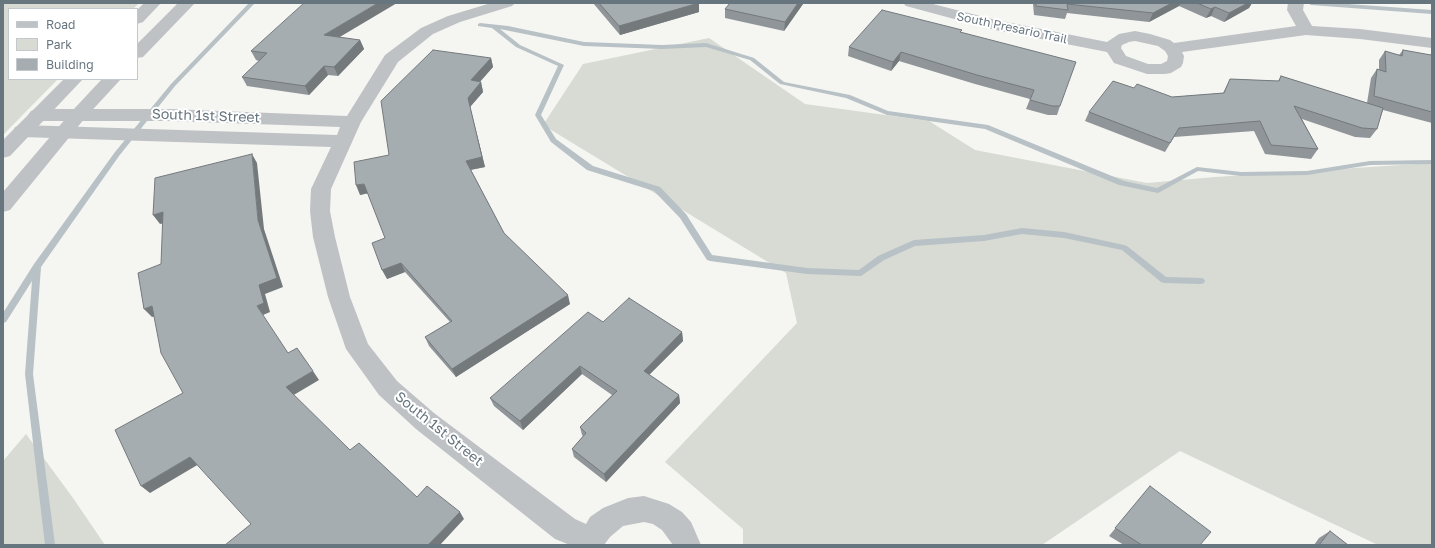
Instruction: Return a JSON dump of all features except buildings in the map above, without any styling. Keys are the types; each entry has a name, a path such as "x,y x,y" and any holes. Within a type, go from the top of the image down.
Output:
{"street":[{"path":"138,18 153,3"},
{"path":"138,52 187,3"},
{"path":"347,131 390,59 411,42 427,31 454,19 507,3"},
{"name":"South Presario Trail","path":"911,3 996,25 1113,48"},
{"path":"1296,6 1306,30"},
{"path":"1171,48 1306,30 1432,43"},
{"path":"1125,36 1134,36 1155,39 1171,48 1176,56 1175,63 1165,69 1156,70 1146,69 1120,59 1113,48 1114,43 1119,39 1125,36"},
{"path":"3,152 37,115 73,80"},
{"path":"3,205 79,114 111,80"},
{"name":"South 1st Street","path":"37,115 169,115 347,131"},
{"name":"South 1st Street","path":"22,132 154,136 347,131"},
{"name":"South 1st Street","path":"347,131 321,189 320,211 324,238 339,298 358,349 388,388 425,421 565,530 590,542 600,527 614,517 628,511 644,509 659,513 672,520 681,532 687,545"}],"green space":[{"path":"3,3 139,3 134,8 8,8 8,80 57,80 3,135"},
{"path":"709,38 805,104 929,121 975,150 1147,183 1215,177 1432,163 1432,545 1378,545 1180,451 1042,545 743,545 743,529 665,462 797,323 786,273 543,125 583,64"},
{"path":"26,434 105,545 3,545 3,461"}],"waterway":[{"path":"3,320 37,266 117,154 173,85 252,3"},
{"path":"1311,3 1432,12"},
{"path":"480,25 508,28 584,44 662,47 706,45 752,59 782,83 848,96 887,113 986,127 1122,183 1158,191 1197,169 1241,174 1307,173 1370,163 1432,162"},
{"path":"494,27 518,46 561,65 538,115 553,140 590,168 657,189 683,216 710,258 807,271 861,273 881,258 914,243 984,238 1022,231 1064,235 1124,248 1164,280 1201,281"},
{"path":"37,267 29,374 50,545"}]}
